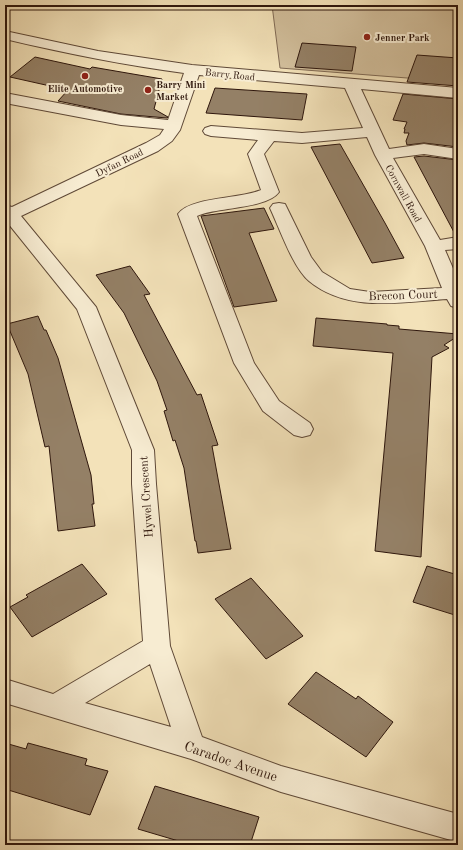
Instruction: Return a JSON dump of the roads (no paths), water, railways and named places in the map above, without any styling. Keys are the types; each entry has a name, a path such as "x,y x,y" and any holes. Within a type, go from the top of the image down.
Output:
{"street":[{"name":"Barry Road","path":"5,35 82,52 193,70 458,93"},
{"name":"Dyfan Road","path":"7,214 152,147 166,138 174,126 193,70"},
{"name":"Cornwall Road","path":"350,83 382,155 434,246 456,298"},
{"path":"5,98 121,120 174,126"},
{"path":"211,130 302,138 372,132"},
{"path":"270,136 256,154 270,192 255,200 203,207 186,214 244,363 271,406 302,429"},
{"path":"382,155 424,149 458,154"},
{"name":"Brecon Court","path":"279,208 302,258 315,276 345,294 370,298 456,298"},
{"name":"Hywel Crescent","path":"7,214 86,307 144,450 144,484 158,646 191,746"},
{"path":"434,246 458,243"},
{"path":"55,707 158,646"},
{"name":"Caradoc Avenue","path":"5,691 191,746 281,779 458,828"}],"place":[{"name":"Jenner Park","path":"367,37"},
{"name":"Elite Automotive","path":"85,76"},
{"name":"Barry Mini Market","path":"148,90"}]}
